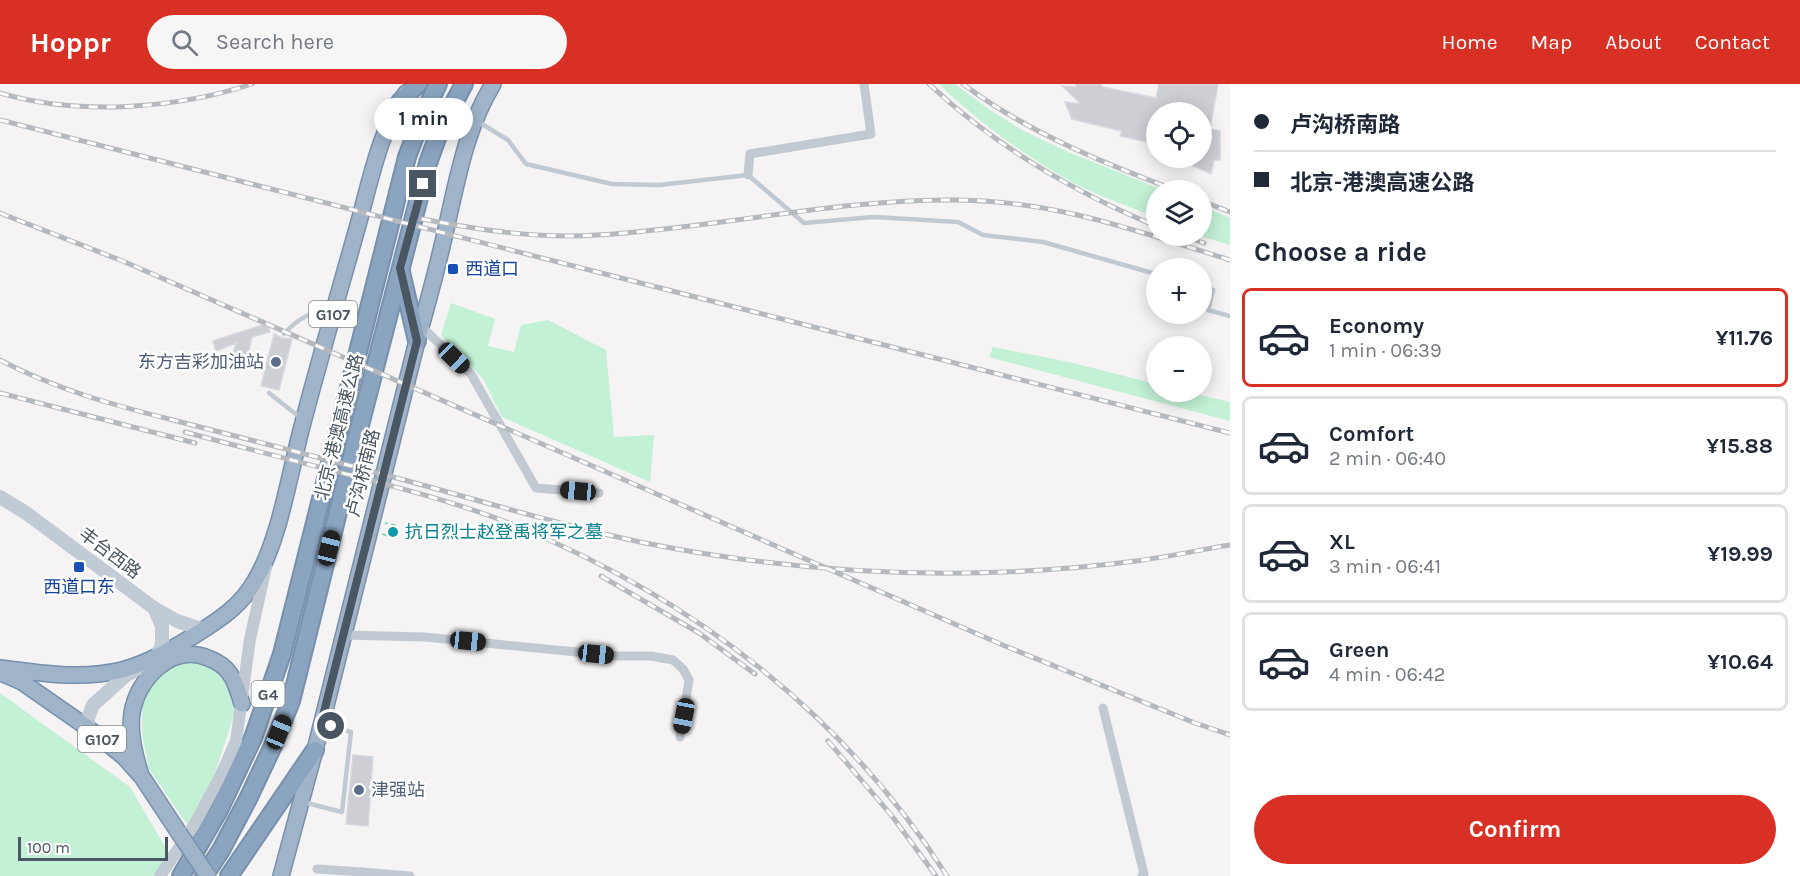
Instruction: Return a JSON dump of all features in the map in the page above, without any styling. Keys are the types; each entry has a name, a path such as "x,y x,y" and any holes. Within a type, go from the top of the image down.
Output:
{"highway":[{"name":"G107","path":"0,670 90,674 122,670 157,657 204,630 240,603 255,581 270,551 378,156 399,103 413,84"},
{"path":"399,103 418,84"},
{"name":"北京-港澳高速公路","path":"181,876 219,810 253,738 282,654 407,157 422,117 438,84"},
{"name":"北京-港澳高速公路","path":"206,876 248,799 291,701 428,163 441,127 464,84"},
{"name":"卢沟桥南路","path":"281,876 436,275 464,149 480,105 493,84"},
{"path":"400,268 419,334"},
{"path":"142,777 134,752 132,712 138,693 157,667 189,654 201,655 218,662 230,674 242,704"},
{"name":"G107","path":"0,670 22,682 88,733 131,777 206,876"},
{"name":"G107","path":"0,683 23,693 124,757 142,777 198,876"},
{"path":"229,876 315,750"}],"main road":[{"name":"丰台西路","path":"0,497 26,513 154,608 177,621 204,630"},
{"path":"88,733 88,718 93,705 125,676 157,657 162,644 162,626 154,608"}],"street":[{"path":"748,175 750,154 871,135 864,84"},
{"path":"419,334 471,374 536,488 600,493"},
{"path":"160,876 194,825 225,768 236,741 250,639 270,551"},
{"path":"343,635 426,637 617,656 651,656 673,660 684,669 689,680 680,737"},
{"path":"1102,708 1144,874 1142,876"},
{"path":"316,869 410,876"}],"lane":[{"path":"474,120 508,140 526,164 612,184 659,185 748,175 804,223 874,217 958,222 983,235 1043,243 1146,270"},
{"path":"285,334 294,322 309,314 336,307"},
{"path":"1212,311 1230,316"},
{"path":"269,393 297,417 304,420"},
{"path":"301,801 342,812 351,732 321,724"}],"path":[{"path":"381,534 392,537 395,525 384,522"}],"green space":[{"path":"939,84 955,84 1022,130 1066,151 1146,183 1146,214 1092,192 1054,172 986,125"},
{"path":"1212,210 1230,218 1230,245 1212,240"},
{"path":"451,303 495,319 488,346 514,352 521,325 548,320 606,350 614,437 654,435 650,482 502,417 483,379 441,335"},
{"path":"993,347 1069,362 1146,381 1146,399 989,357"},
{"path":"1212,398 1230,402 1230,421 1158,402 1212,402"},
{"path":"196,658 225,673 237,705 195,836 149,769 142,734 142,707 151,683 172,664"},
{"path":"0,693 130,787 174,862 164,876 0,876"}],"building":[{"path":"1076,84 1100,84 1103,87 1156,98 1159,84 1218,84 1212,118 1212,102 1146,102 1146,142 1120,136 1122,131 1072,119 1065,102 1081,104 1062,86 1076,87"},
{"path":"1212,129 1220,131 1220,160 1214,160 1211,174 1198,168 1212,168"},
{"path":"268,323 270,332 252,337 246,363 232,359 236,343 216,351 213,341"},
{"name":"东方吉彩加油站","path":"274,334 292,339 279,390 261,386"},
{"name":"津强站","path":"353,755 373,757 368,826 346,824"}],"railway":[{"path":"0,93 61,105 126,106 191,99 223,93 252,84"},
{"path":"929,84 981,128 1036,166 1095,198 1146,221"},
{"path":"963,84 987,101 1039,131 1092,157 1150,180"},
{"path":"0,120 1230,433"},
{"path":"422,219 509,233 575,236 642,231 867,204 957,200 993,202 1062,212 1129,229 1230,260"},
{"path":"1212,205 1230,212"},
{"path":"0,213 125,262 1005,646 1230,735"},
{"path":"0,360 63,388 128,408 567,525 706,554 828,568 890,572 1013,572 1075,568 1148,559 1230,545"},
{"path":"0,393 195,443"},
{"path":"185,432 480,512 583,556 645,589 704,627 760,668 813,714 862,764 906,818 947,876"},
{"path":"601,576 699,633 755,674"},
{"path":"828,741 892,816 936,876"}],"place":[{"name":"西道口","path":"453,269"},
{"name":"东方吉彩加油站","path":"276,362"},
{"name":"抗日烈士赵登禹将军之墓","path":"393,532"},
{"name":"西道口东","path":"79,567"},
{"name":"津强站","path":"359,790"}],"route":[{"path":"331,726 321,724 417,341 400,268 423,184"}]}
